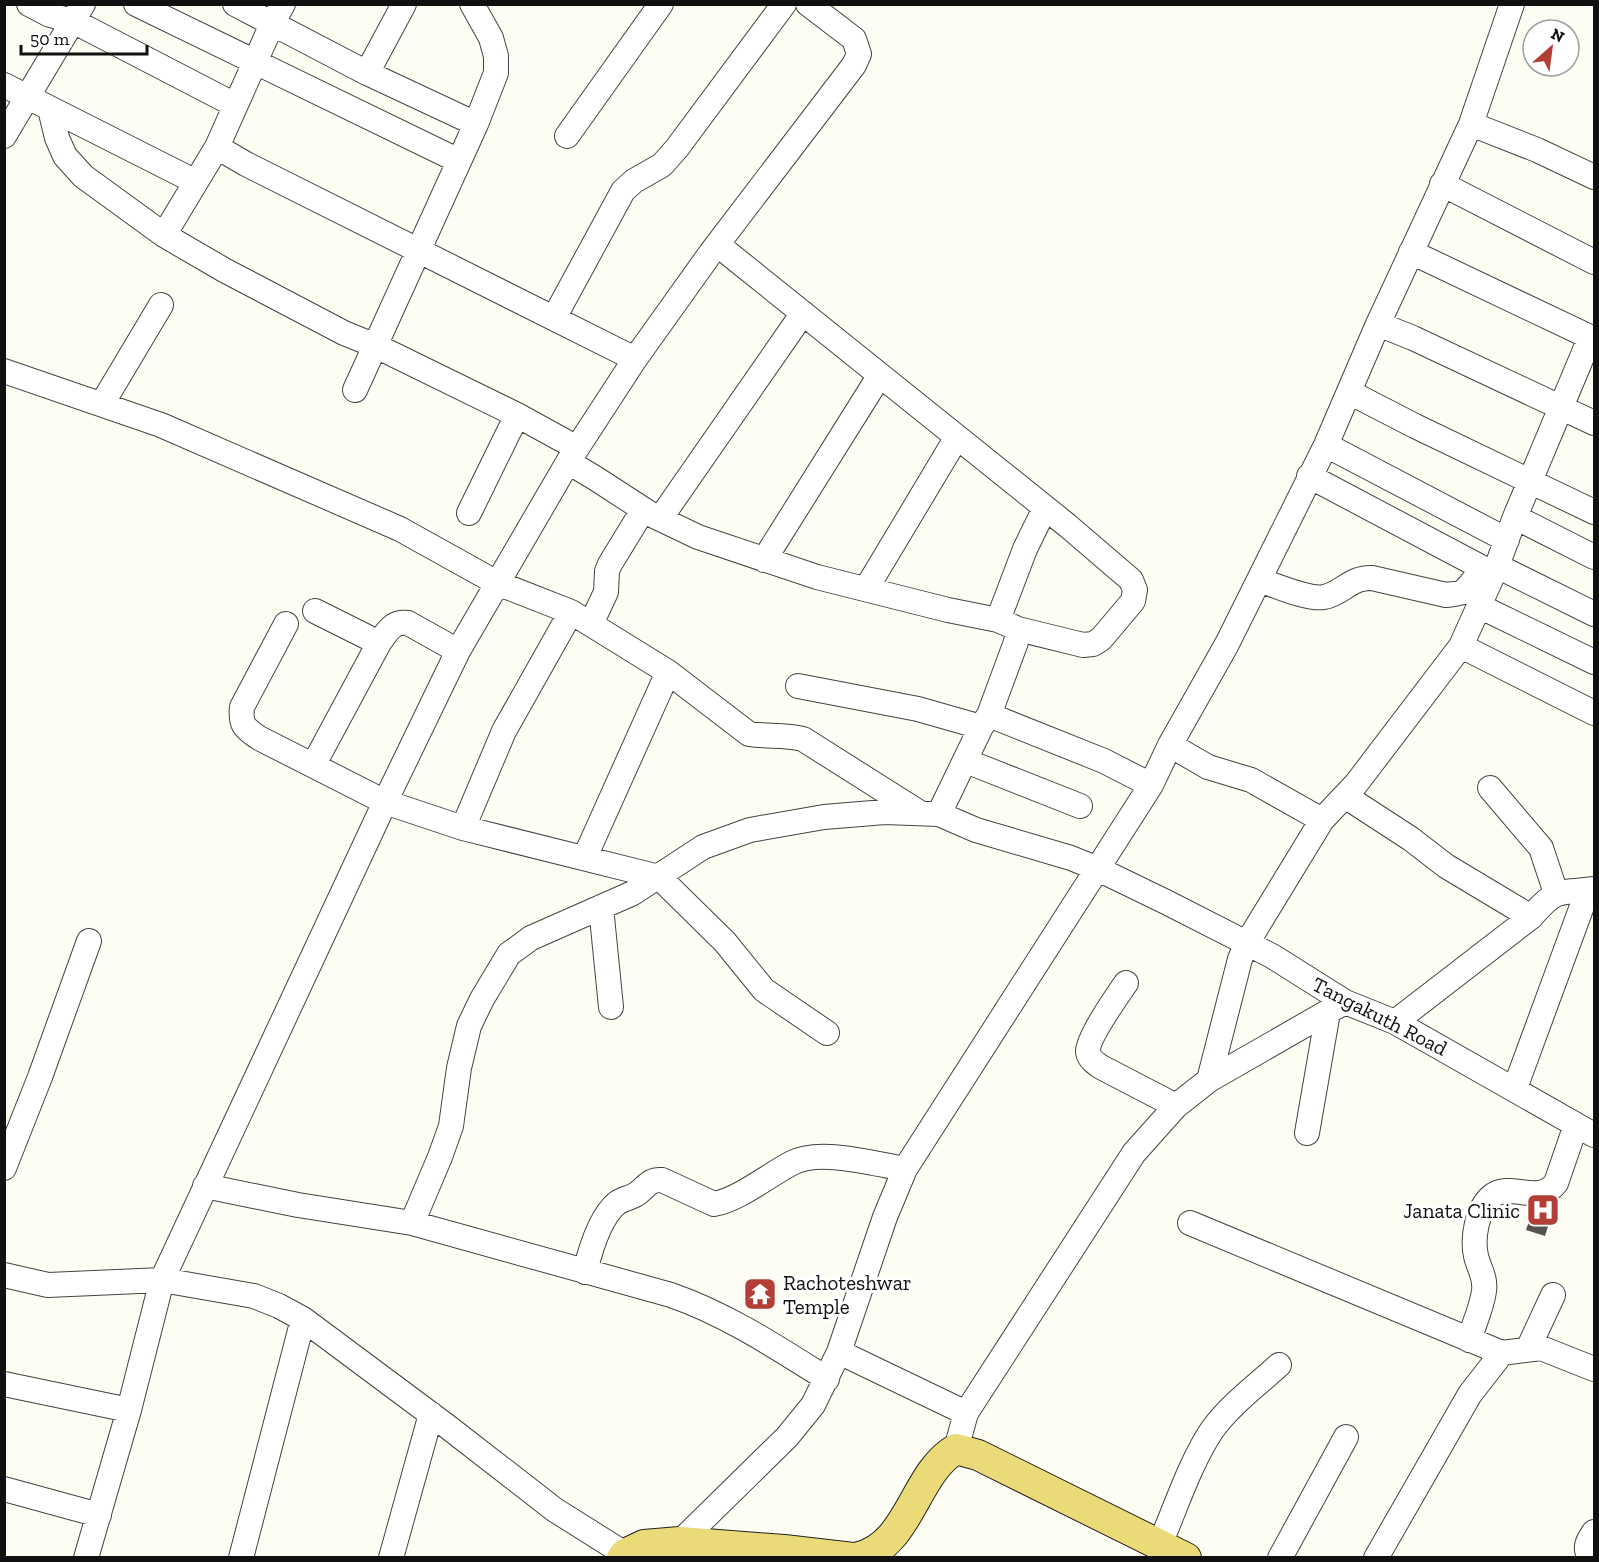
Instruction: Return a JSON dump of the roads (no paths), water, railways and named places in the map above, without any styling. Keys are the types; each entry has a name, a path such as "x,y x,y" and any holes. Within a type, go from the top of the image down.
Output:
{"main road":[{"path":"623,1556 644,1545 680,1542 854,1557 868,1555 879,1549 893,1535 936,1467 946,1455 956,1449 978,1455 1186,1557"}],"street":[{"path":"29,4 50,15 78,13 236,105"},
{"path":"135,4 459,162"},
{"path":"235,4 278,14 367,73 476,124"},
{"path":"367,73 404,4"},
{"path":"355,390 476,124 496,73 496,56 491,38 472,4"},
{"path":"567,136 661,4"},
{"path":"554,318 623,191 634,181 662,165 677,148 784,4"},
{"path":"86,1557 129,1410 162,1280 458,651 572,455 635,359 854,65 859,54 854,39 808,4"},
{"path":"680,1542 787,1437 813,1405 839,1352 885,1217 905,1169 1152,785 1170,745 1227,644 1326,445 1378,324 1471,124 1512,4"},
{"path":"4,136 78,13"},
{"path":"164,235 217,147 278,14"},
{"path":"4,85 195,182"},
{"path":"50,109 57,138 65,156 82,176 164,235 244,281 344,333 376,346 517,415 572,455 595,478 652,515 698,537 817,577 1083,645 1093,644 1101,639 1133,601 1136,590 1131,580 718,245"},
{"path":"1471,124 1593,169"},
{"path":"217,147 246,164 635,359"},
{"path":"1442,184 1594,262"},
{"path":"1209,1080 1240,959 1247,943 1322,820 1345,796 1461,646 1592,338 1411,252"},
{"path":"102,404 161,305"},
{"path":"464,828 504,731 581,618 606,592 607,571 610,564 652,515 803,313"},
{"path":"1378,324 1413,338 1594,423"},
{"path":"4,370 161,425 400,529 497,584 581,618 668,672 749,734 788,735 803,740 930,814"},
{"path":"764,560 880,375"},
{"path":"1349,392 1594,512"},
{"path":"469,513 517,415"},
{"path":"866,589 957,437"},
{"path":"1326,445 1511,529 1594,557"},
{"path":"1309,476 1492,569 1594,614"},
{"path":"930,814 966,761 985,721 1016,642 1008,625 1025,549 1045,508"},
{"path":"1258,580 1314,597 1326,597 1361,578 1372,578 1446,595 1463,592 1492,569"},
{"path":"1479,606 1594,662"},
{"path":"315,611 379,643"},
{"path":"314,764 379,643 393,624 408,623 458,651"},
{"path":"286,624 242,707 241,719 246,729 259,738 386,802 464,828 659,877 725,942 764,990 827,1033"},
{"path":"1461,646 1594,713"},
{"path":"585,857 668,672"},
{"path":"798,686 985,721 1104,761 1152,785"},
{"path":"1170,745 1208,767 1251,780 1322,820"},
{"path":"966,761 1080,806"},
{"path":"1490,788 1541,848 1556,894"},
{"path":"1345,796 1411,839 1446,866 1531,917"},
{"path":"412,1224 451,1126 459,1068 470,1026 482,999 509,954 531,938 633,893 703,847 750,830 824,817 885,812 930,814"},
{"name":"Tangakuth Road","path":"930,814 1071,858 1098,869 1272,956 1337,1007 1395,1022 1515,1088 1585,1130"},
{"path":"1395,1022 1531,917 1546,900 1556,894 1591,889 1515,1088"},
{"path":"601,908 611,1007"},
{"path":"4,1168 40,1077 88,941"},
{"path":"1126,983 1095,1032 1089,1044 1088,1053 1091,1060 1176,1106"},
{"path":"956,1449 966,1413 1134,1153 1176,1106 1209,1080 1337,1007"},
{"path":"1307,1133 1337,1007"},
{"path":"1469,1340 1484,1291 1484,1274 1476,1256 1475,1239 1477,1222 1487,1201 1494,1194 1505,1191 1540,1193 1550,1191 1585,1130"},
{"path":"585,1272 591,1250 607,1214 615,1204 633,1196 648,1182 655,1179 662,1180 714,1204 729,1199 792,1163 807,1158 828,1157 905,1169"},
{"path":"205,1186 298,1205 412,1224 699,1305 752,1331 827,1379"},
{"path":"1190,1222 1502,1353 1541,1348 1594,1369"},
{"path":"4,1275 48,1285 162,1280 254,1296 279,1306 303,1319 555,1510 623,1556"},
{"path":"1528,1349 1553,1294"},
{"path":"240,1557 303,1319"},
{"path":"839,1352 966,1413"},
{"path":"1376,1557 1470,1394 1502,1353"},
{"path":"1160,1544 1202,1447 1213,1429 1228,1411 1279,1365"},
{"path":"4,1384 129,1410"},
{"path":"391,1557 431,1414"},
{"path":"1280,1557 1346,1437"},
{"path":"4,1489 99,1515"},
{"path":"1591,1557 1586,1546 1594,1532"}],"place":[{"name":"Janata Clinic","path":"1543,1210"},
{"name":"Rachoteshwar Temple","path":"760,1294"}]}
